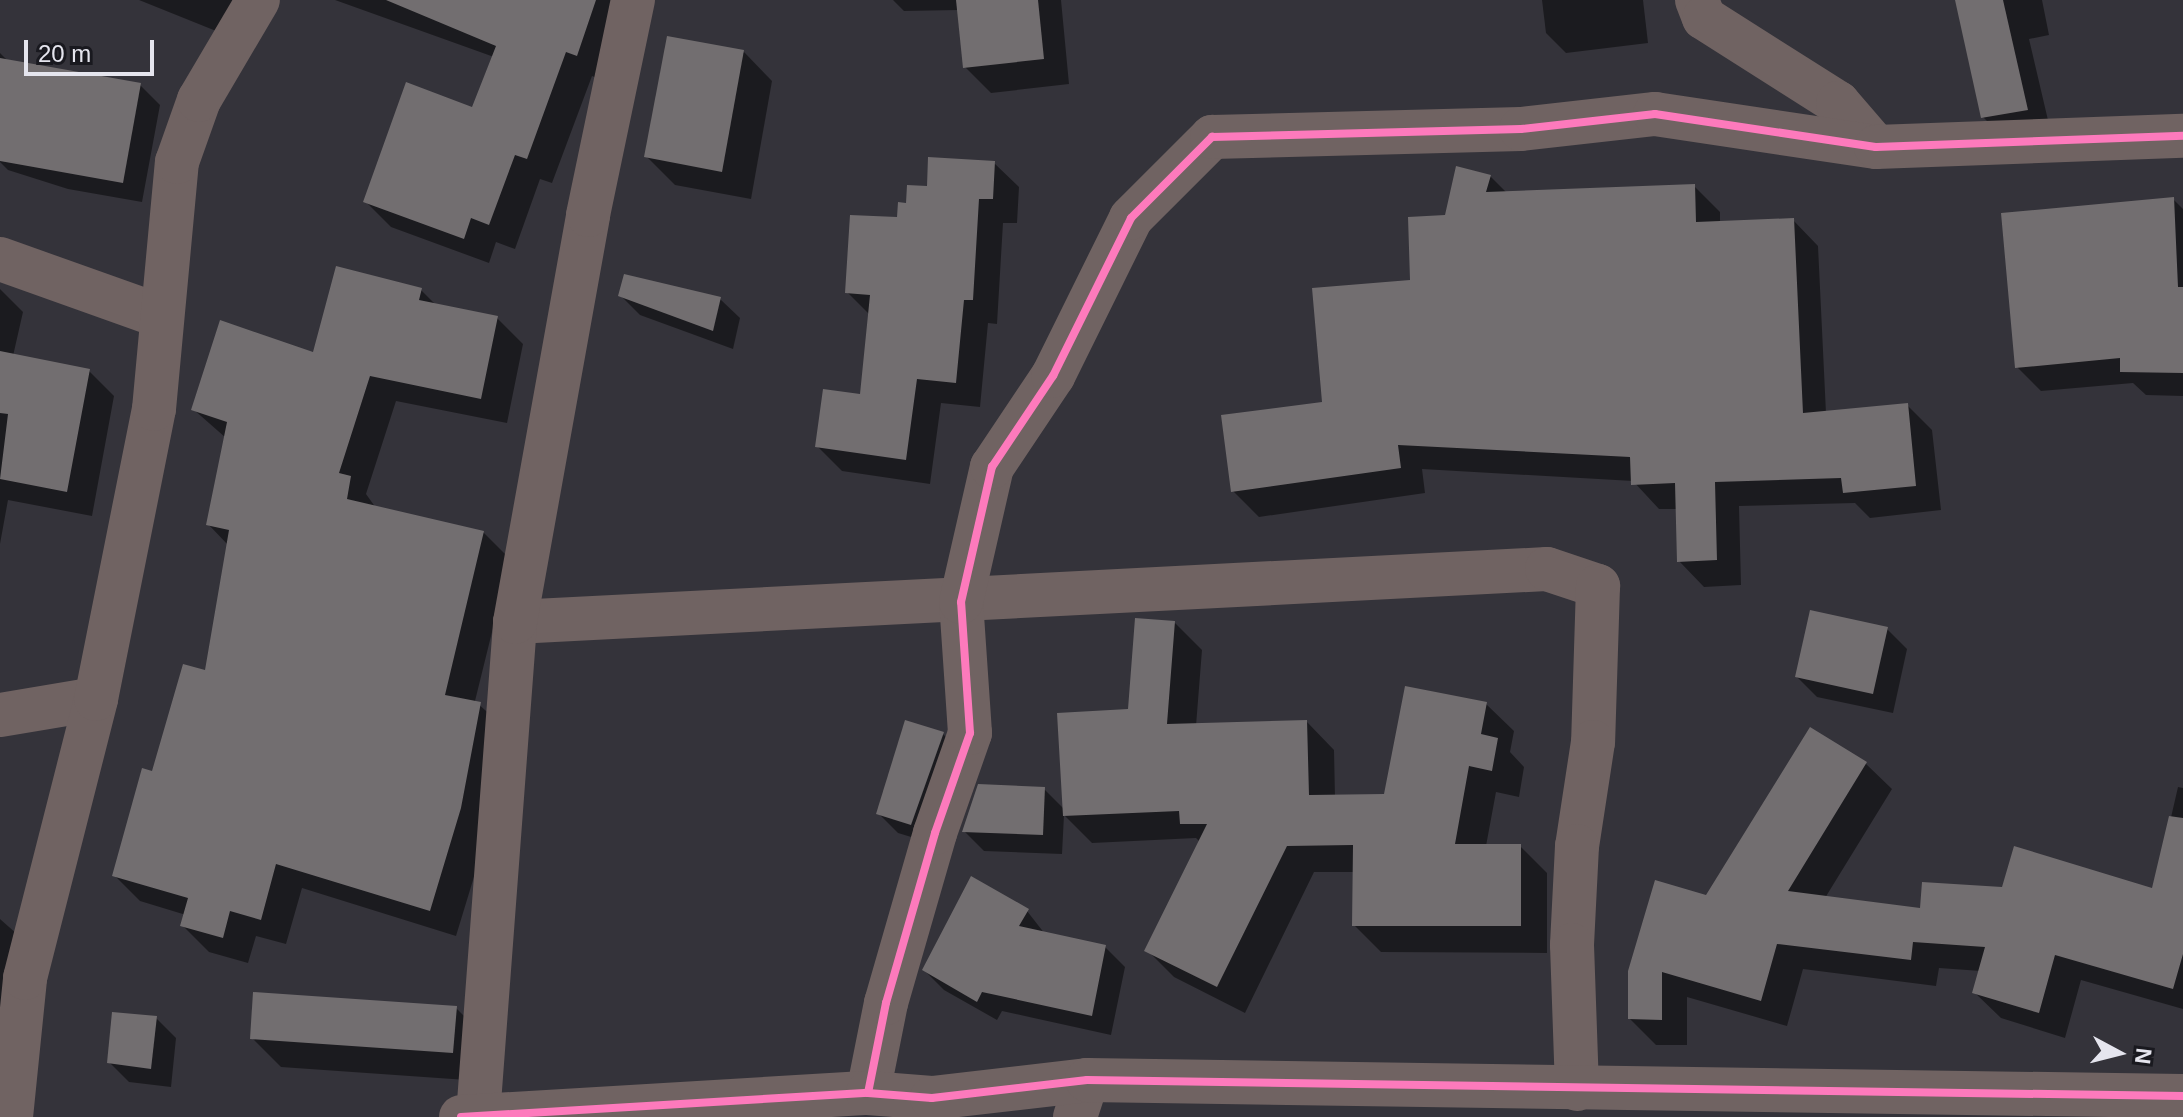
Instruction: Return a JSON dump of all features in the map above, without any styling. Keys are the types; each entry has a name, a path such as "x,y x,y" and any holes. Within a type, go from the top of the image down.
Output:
{"street":[{"path":"11,1117 25,978 96,699 154,409 160,316 177,162 199,100 258,0"},
{"path":"478,1116 515,622 591,200 633,0"},
{"path":"1697,0 1704,18 1838,103 1876,147"},
{"path":"868,1093 910,918 970,733 961,602 992,467 1053,376 1131,218 1212,137 1521,129 1655,114 1876,147 2183,136"},
{"path":"0,259 160,316"},
{"path":"515,622 961,602 1547,569 1598,586 1593,742 1577,846 1572,931 1577,1089"},
{"path":"0,715 96,699"},
{"path":"461,1117 868,1093 932,1098 1081,1099 1577,1089 2183,1096"},
{"path":"2168,1117 2183,1107"}],"building":[{"path":"386,0 596,0 577,56 566,52 527,159 515,155 489,225 471,218 464,239 363,202 406,82 472,107 496,46"},
{"path":"956,0 1038,0 1044,59 963,68"},
{"path":"1955,0 2003,0 2028,110 1981,118"},
{"path":"667,36 744,50 722,172 644,157"},
{"path":"0,58 141,83 123,183 0,161"},
{"path":"928,157 995,161 993,199 979,199 973,300 964,300 956,383 917,379 906,460 815,447 823,389 860,394 870,295 845,293 850,215 897,217 898,202 906,203 907,185 927,186"},
{"path":"1456,166 1491,175 1486,192 1695,184 1696,222 1794,218 1803,413 1908,403 1916,486 1843,493 1841,478 1715,482 1717,560 1677,562 1675,483 1631,485 1630,457 1398,445 1401,468 1231,492 1221,415 1322,402 1312,288 1410,280 1408,217 1445,215"},
{"path":"2174,197 2178,287 2183,287 2183,373 2120,372 2120,358 2015,368 2001,213"},
{"path":"336,266 422,288 419,300 498,316 481,399 370,376 339,473 351,476 347,499 484,531 445,695 481,702 461,808 430,911 276,864 261,920 230,911 223,938 180,926 188,898 112,876 142,768 152,771 183,664 205,670 229,530 206,525 227,422 191,410 220,320 313,352"},
{"path":"624,274 721,297 713,331 618,296"},
{"path":"0,351 90,369 67,492 0,479 8,414 0,413"},
{"path":"1810,610 1888,627 1873,694 1795,677"},
{"path":"1135,618 1175,621 1167,724 1307,720 1309,795 1384,794 1405,686 1487,702 1481,734 1498,738 1492,771 1469,766 1455,844 1521,844 1521,926 1352,926 1353,845 1287,846 1217,987 1144,951 1207,824 1180,824 1179,811 1063,816 1057,713 1128,709"},
{"path":"905,720 944,732 911,825 876,814"},
{"path":"1810,727 1867,762 1788,891 1920,908 1922,882 2002,887 2014,846 2152,888 2169,816 2183,818 2183,954 2173,989 2055,955 2039,1013 1972,993 1985,947 1913,942 1911,960 1777,944 1761,1001 1662,972 1662,1020 1628,1019 1628,971 1655,880 1706,895"},
{"path":"978,784 1045,787 1043,835 962,832"},
{"path":"971,876 1029,909 1019,926 1106,945 1092,1016 982,992 977,1002 922,970"},
{"path":"253,992 457,1006 453,1053 250,1039"},
{"path":"112,1012 157,1016 151,1069 107,1063"}],"cycle path":[{"path":"868,1093 886,1003 935,833 970,733 961,602 992,467 1053,376 1131,218 1212,137 1521,129 1655,114 1876,147 2183,136"},
{"path":"461,1117 868,1093 932,1098 1087,1080 2183,1096"}]}
